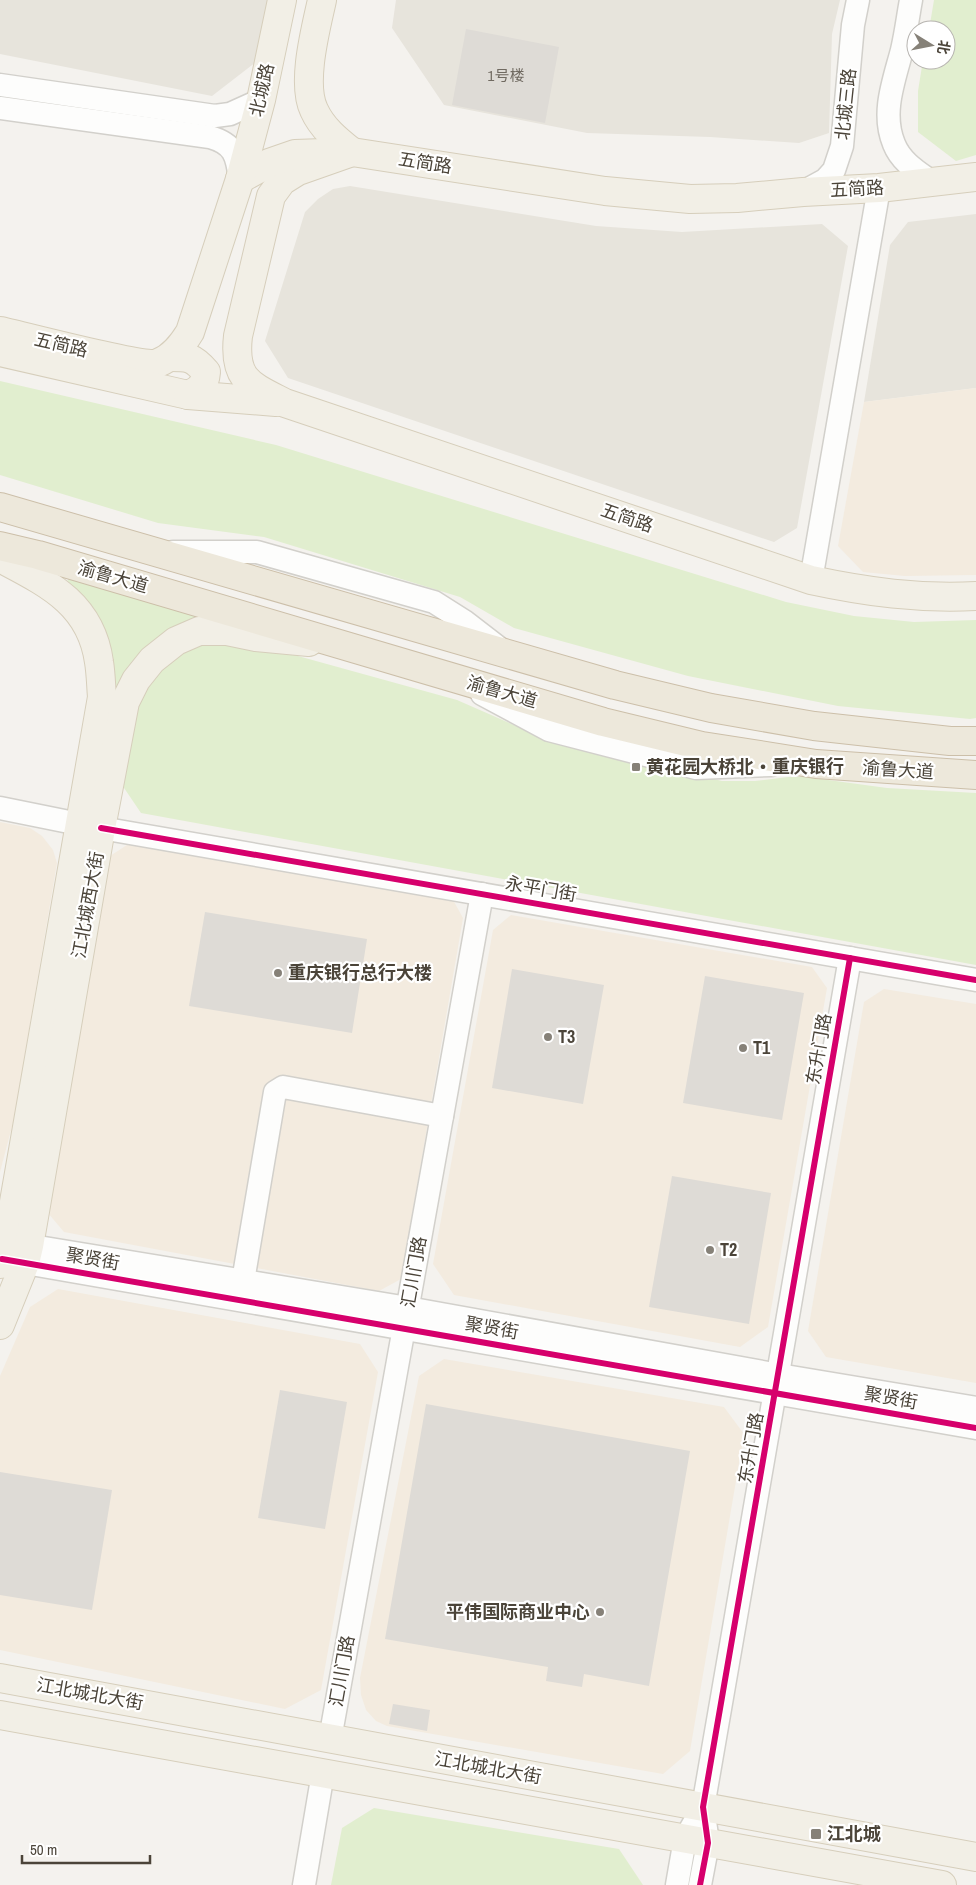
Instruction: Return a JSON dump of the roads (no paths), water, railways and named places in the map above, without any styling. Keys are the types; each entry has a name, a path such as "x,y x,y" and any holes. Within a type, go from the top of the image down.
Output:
{"highway":[{"name":"渝鲁大道","path":"0,507 508,655 615,685 711,708 814,726 963,741 976,736"},
{"name":"渝鲁大道","path":"0,546 35,565 346,646 604,722 702,746 816,764 976,775"}],"main road":[{"name":"北城路","path":"240,178 261,100 282,0"},
{"path":"322,0 309,63 313,109 330,134 352,152"},
{"name":"五简路","path":"352,152 298,171 282,181 271,196 238,336 236,352 238,365 243,376 254,387 285,402 811,580 857,590 910,596 976,596"},
{"name":"五简路","path":"240,178 269,163 295,154 352,152 605,191 690,199 737,198 879,188 976,177"},
{"path":"170,357 190,332 240,178"},
{"name":"五简路","path":"0,331 121,359 156,364 170,357 186,357 196,360 206,372 205,380 200,390 188,395"},
{"name":"五简路","path":"0,352 188,395 285,402"},
{"name":"江北城西大街","path":"0,558 35,565 80,612 91,634 99,660 102,697 90,826 0,1325"},
{"name":"江北城西大街","path":"90,826 125,702 136,680 152,660 176,641 199,631 227,631 256,637 346,646"},
{"name":"江北城北大街","path":"8,1677 330,1739 976,1857"},
{"name":"江北城北大街","path":"0,1715 942,1885"}],"street":[{"name":"北城三路","path":"804,192 825,180 834,170 842,146 853,25 858,0"},
{"path":"911,0 903,47 889,101 890,126 894,146 908,165 932,182"},
{"path":"0,85 215,116 230,114 261,100"},
{"path":"0,108 215,139 232,148 238,160 240,178"},
{"path":"811,580 879,188"},
{"name":"永平门街","path":"0,808 90,826 976,980"},
{"name":"汇川门路","path":"330,1739 482,894"},
{"name":"东升门路","path":"677,1885 696,1841 703,1807 850,958"},
{"path":"243,1281 275,1092 283,1087 442,1116"},
{"name":"聚贤街","path":"13,1255 243,1281 406,1318"},
{"name":"聚贤街","path":"13,1255 406,1318 777,1384 976,1428"},
{"name":"聚贤街","path":"777,1384 976,1408"},
{"path":"304,1885 324,1773"},
{"name":"东升门路","path":"696,1841 700,1885"}],"place":[{"name":"黄花园大桥北‧重庆银行","path":"636,767"},
{"name":"重庆银行总行大楼","path":"278,973"},
{"name":"T3","path":"548,1037"},
{"name":"T1","path":"743,1048"},
{"name":"T2","path":"710,1250"},
{"name":"平伟国际商业中心","path":"600,1612"},
{"name":"江北城","path":"816,1834"}]}
